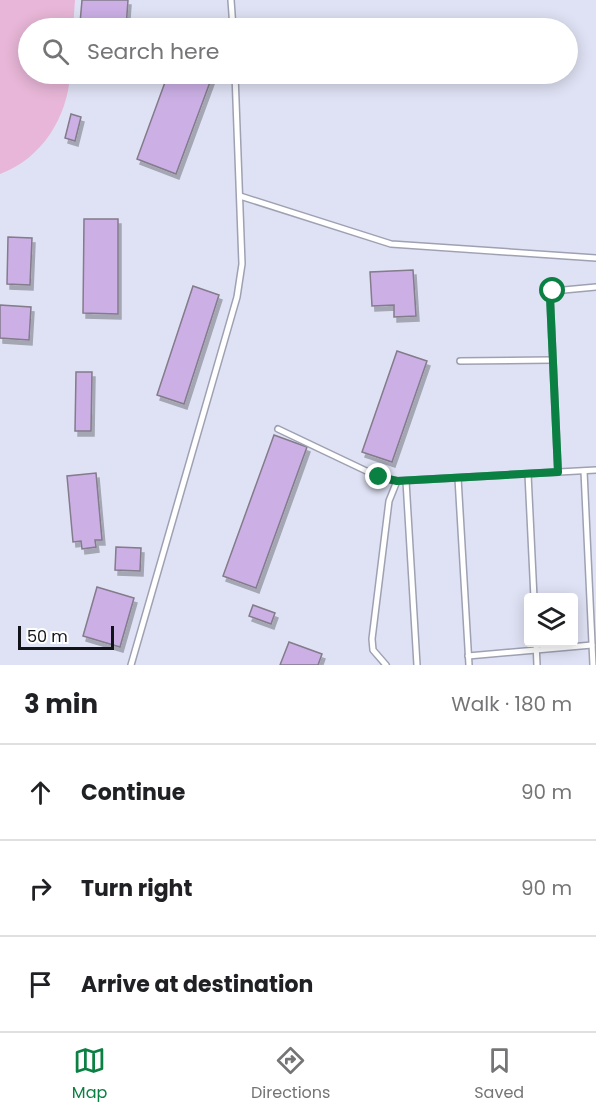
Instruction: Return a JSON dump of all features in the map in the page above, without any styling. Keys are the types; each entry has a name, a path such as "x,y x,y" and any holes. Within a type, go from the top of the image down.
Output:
{"lane":[{"path":"231,0 232,18"},
{"path":"131,665 237,297 242,264 235,84"},
{"path":"240,196 391,244 596,258"},
{"path":"558,472 550,297 553,291 596,287"},
{"path":"460,361 553,360"},
{"path":"278,429 379,477 397,481 596,470"},
{"path":"584,471 593,665"},
{"path":"528,474 534,593"},
{"path":"458,478 469,665"},
{"path":"386,665 373,650 372,639 390,501 397,481"},
{"path":"406,481 417,665"},
{"path":"468,656 592,645"},
{"path":"536,650 537,665"}],"shaded area":[{"path":"0,0 75,0 74,18 18,18 18,84 69,84 64,105 50,134 28,158 0,174"}],"building":[{"path":"82,0 128,0 127,18 80,18"},
{"path":"164,84 209,84 176,174 137,159"},
{"path":"71,114 81,117 75,141 65,138"},
{"path":"84,219 118,219 118,314 83,313"},
{"path":"8,237 32,238 30,285 7,284"},
{"path":"413,270 416,316 394,317 394,305 372,306 370,272"},
{"path":"193,286 219,295 184,404 157,395"},
{"path":"0,305 31,307 29,340 0,338"},
{"path":"397,351 427,361 392,462 362,452"},
{"path":"76,372 92,372 91,431 75,431"},
{"path":"274,435 307,447 256,588 223,576"},
{"path":"96,473 102,540 95,540 96,547 82,549 81,541 73,542 67,476"},
{"path":"116,547 141,548 140,571 115,570"},
{"path":"97,587 134,598 120,647 83,636"},
{"path":"253,605 275,613 271,624 249,616"},
{"path":"289,642 322,654 318,665 280,665"}],"route":[{"path":"379,477 397,481 558,472 550,297 553,291"}]}
